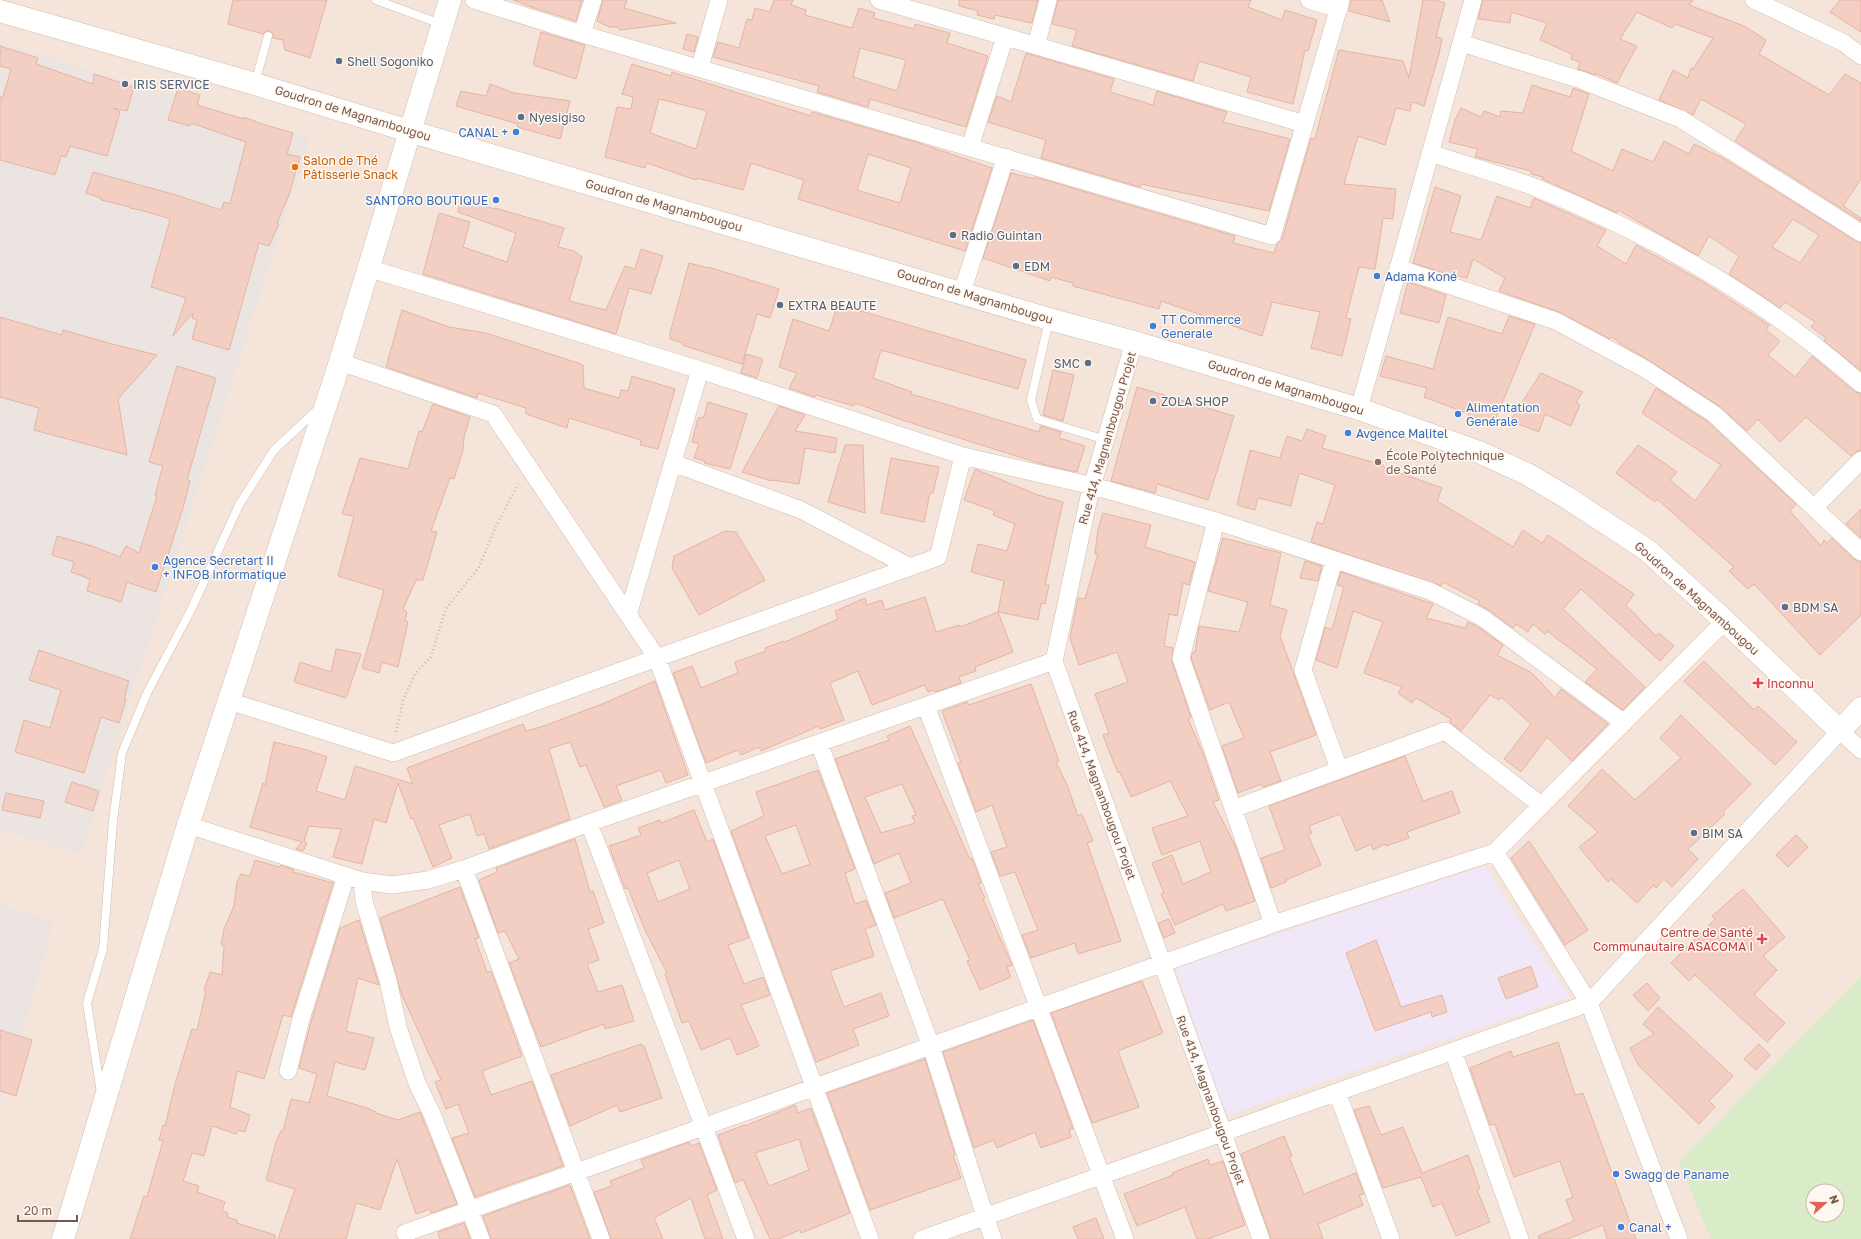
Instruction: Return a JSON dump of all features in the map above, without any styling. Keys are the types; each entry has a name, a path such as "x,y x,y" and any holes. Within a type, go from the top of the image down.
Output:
{"street":[{"path":"63,1239 188,825 340,362 450,0"},
{"path":"474,0 582,34 700,67 1272,236 1340,4 1309,0"},
{"path":"582,34 593,0"},
{"path":"700,67 719,0"},
{"path":"879,0 1305,124"},
{"path":"1036,46 1048,0"},
{"path":"1359,409 1473,0"},
{"path":"1754,0 1844,44 1861,56"},
{"name":"Goudron de Magnambougou","path":"0,11 255,84 409,131 1359,409 1479,452 1534,478 1647,550 1726,621 1861,750"},
{"path":"970,147 1005,37"},
{"path":"1461,43 1581,80 1681,119 1861,232"},
{"path":"1430,153 1538,189 1630,229 1733,289 1827,354 1861,384"},
{"path":"962,292 1006,158"},
{"path":"368,268 700,370 964,456 1092,486 1216,521 1430,591 1483,618 1624,723"},
{"path":"1398,268 1556,320 1645,369 1714,414 1861,552"},
{"name":"Rue 414, Magnanbougou Projet","path":"1134,342 1089,497 1054,661 1261,1239"},
{"path":"340,362 493,414 657,658 870,1239"},
{"path":"628,615 700,370"},
{"path":"229,701 393,753 938,557 964,456"},
{"path":"1814,508 1861,460"},
{"path":"673,463 801,510 910,567"},
{"path":"1216,521 1180,658 1273,924"},
{"path":"1334,560 1303,670 1339,769"},
{"path":"405,1233 1273,924 1495,852 1726,621"},
{"path":"188,825 362,881 392,885 428,880 464,869 589,823 1054,661"},
{"path":"926,706 1125,1239"},
{"path":"922,1239 1589,1003 1861,708"},
{"path":"1233,809 1445,731 1541,805"},
{"path":"819,743 931,1046 985,1216 994,1239"},
{"path":"589,823 746,1239"},
{"path":"1495,852 1589,1003 1679,1239"},
{"path":"464,869 601,1239"},
{"path":"288,1070 301,1019 346,876"},
{"path":"362,881 364,901 388,980 398,1026 417,1083 432,1114 481,1239"},
{"path":"1453,1051 1520,1239"},
{"path":"1337,1092 1391,1239"}],"lane":[{"path":"376,0 442,24"},
{"path":"255,84 268,36"},
{"path":"1049,319 1031,400 1034,413 1037,419 1106,440"},
{"path":"103,1107 87,1003 103,949 113,821 122,753 146,693 191,610 239,505 274,450 326,402"}],"path":[{"path":"393,753 403,700 414,674 431,657 445,610 479,567 496,526 528,466"}],"shaded area":[{"path":"0,0 1861,0 1861,1239 0,1239"},
{"path":"0,43 310,138 81,854 0,829"},
{"path":"1485,866 1570,997 1225,1116 1175,967"},
{"path":"0,905 54,921 0,1108"}],"green space":[{"path":"1861,976 1861,1239 1711,1239 1679,1162"}],"building":[{"path":"233,0 327,0 310,58 285,50 283,40 273,38 273,34 270,31 266,31 263,34 228,24"},
{"path":"513,0 582,0 576,21"},
{"path":"603,0 627,0 624,8 676,23 620,30 617,27 609,27 597,21"},
{"path":"774,0 793,0 791,5 806,10 805,15 852,28 859,8 875,13 873,18 914,29 915,24 950,33 947,43 988,56 966,127 870,99 868,107 817,92 819,86 713,57 718,42 739,48 747,19 752,20 755,8 770,12","holes":["860,48 906,60 897,91 853,77"]},
{"path":"959,0 1038,0 1032,23 995,15 994,19 977,15 978,11 959,6"},
{"path":"1058,0 1251,0 1248,7 1282,20 1285,10 1317,20 1308,51 1305,50 1293,104 1247,92 1251,77 1199,61 1193,81 1072,46 1077,30 1052,24"},
{"path":"1351,0 1382,0 1390,22 1349,11"},
{"path":"1423,0 1435,0 1445,3 1436,37 1442,38 1439,54 1424,106 1412,102 1410,111 1396,108 1385,145 1358,136 1344,184 1396,189 1393,219 1383,218 1375,269 1359,267 1346,318 1351,319 1342,356 1311,348 1320,312 1272,302 1262,336 1161,301 1159,309 1073,286 1073,283 1051,277 1050,281 983,258 1011,173 1035,179 1035,177 1235,236 1233,243 1274,253 1277,244 1282,239 1311,138 1315,139 1339,50 1403,61 1409,78"},
{"path":"1483,0 1693,0 1689,5 1744,26 1766,40 1759,54 1829,95 1845,74 1861,83 1861,179 1843,206 1861,218 1861,221 1735,141 1746,124 1701,99 1693,115 1659,100 1673,70 1688,78 1691,68 1693,69 1713,38 1675,24 1672,28 1637,12 1620,39 1637,46 1617,83 1595,73 1595,75 1578,69 1580,62 1571,59 1572,54 1540,40 1547,23 1511,12 1510,23 1478,19"},
{"path":"1840,0 1861,0 1861,32 1830,12"},
{"path":"541,32 585,45 576,79 533,65"},
{"path":"687,34 698,37 694,52 683,49"},
{"path":"0,46 38,58 36,64 93,84 94,74 134,87 127,111 113,108 120,112 107,156 70,146 66,157 61,156 55,175 0,160 0,97 3,97 11,69 0,66"},
{"path":"1026,53 1114,79 1110,92 1153,105 1157,91 1227,112 1223,122 1290,139 1269,211 1141,184 1140,187 1041,158 1046,140 988,122 997,96 1011,102"},
{"path":"632,64 671,76 672,72 811,116 812,112 916,142 992,168 965,251 798,199 804,180 751,163 743,190 697,178 696,180 647,163 645,168 605,157 617,107 631,109 633,97 622,94","holes":["659,99 707,111 696,149 650,133","868,154 911,168 900,203 857,190"]},
{"path":"490,84 514,93 570,101 560,139 517,127 518,124 456,106 461,91 486,96"},
{"path":"1532,85 1570,97 1573,88 1589,94 1571,151 1613,171 1622,149 1653,162 1664,141 1689,154 1694,144 1723,158 1861,243 1861,371 1824,341 1826,338 1811,327 1815,322 1785,302 1780,308 1729,274 1739,256 1709,236 1698,256 1618,210 1617,213 1542,179 1543,177 1531,174 1531,171 1475,157 1478,149 1449,142 1455,120 1461,108 1481,117 1484,111 1500,117 1501,111 1523,113","holes":["1793,219 1819,235 1800,263 1772,247"]},
{"path":"178,88 200,95 197,105 244,119 244,117 293,133 287,154 300,157 289,195 277,223 279,224 269,246 259,243 229,350 192,339 197,320 192,318 193,313 173,336 186,298 151,287 170,220 168,218 101,200 101,198 86,193 93,172 176,195 221,210 224,202 230,204 246,142 191,123 190,126 168,120"},
{"path":"1435,187 1461,196 1450,232 1481,240 1497,196 1530,208 1534,198 1606,230 1597,246 1626,264 1636,245 1703,282 1769,325 1766,330 1780,341 1768,355 1795,377 1812,356 1855,392 1861,394 1861,450 1851,456 1806,417 1780,442 1758,419 1747,431 1719,406 1612,337 1610,339 1559,312 1499,291 1505,278 1473,259 1467,278 1451,275 1413,263"},
{"path":"461,197 494,209 495,208 564,228 558,247 574,251 582,257 569,301 606,310 625,266 635,269 641,249 663,256 651,294 629,288 616,334 423,274 439,213 470,222 463,247 507,262 516,233 458,212"},
{"path":"689,263 708,267 779,289 770,318 757,314 742,364 682,345 683,343 670,339 670,333"},
{"path":"1408,282 1446,295 1439,323 1400,313"},
{"path":"838,304 1026,360 1018,389 881,350 873,378 912,392 911,394 1039,432 1041,426 1061,432 1059,438 1085,446 1077,472 1045,465 902,420 855,403 854,406 816,395 815,397 789,388 797,373 779,367 793,319 829,331"},
{"path":"402,310 449,327 486,333 583,365 584,388 619,398 621,390 628,391 632,376 675,389 658,449 640,445 641,440 569,418 567,428 526,414 526,408 478,393 477,398 386,367"},
{"path":"1509,316 1535,324 1493,425 1489,424 1488,426 1467,419 1469,414 1424,397 1427,388 1380,376 1386,356 1433,369 1448,317 1502,334"},
{"path":"0,317 62,335 63,330 157,355 118,399 127,455 34,430 39,408 0,397"},
{"path":"746,354 763,359 757,378 741,373"},
{"path":"177,366 216,378 187,480 190,481 183,508 156,592 127,582 121,602 87,591 90,579 71,572 74,562 52,555 57,536 92,546 120,557 126,546 139,553 157,496 155,495 163,466 149,462"},
{"path":"1053,370 1074,375 1063,421 1043,415"},
{"path":"1541,373 1583,392 1576,402 1580,405 1571,426 1545,414 1539,432 1510,421"},
{"path":"1137,387 1234,416 1208,500 1157,484 1155,493 1111,481"},
{"path":"1656,388 1708,422 1796,504 1790,511 1821,546 1824,540 1827,543 1832,538 1854,559 1861,562 1861,615 1820,655 1754,584 1748,589 1729,571 1734,567 1657,499 1655,502 1616,473 1638,445 1677,472 1670,480 1695,501 1721,465 1642,413"},
{"path":"708,402 747,414 730,469 704,463 705,461 694,458 699,444 692,442 698,418 704,417"},
{"path":"433,404 470,417 464,437 463,450 454,479 450,478 431,531 437,532 423,580 416,580 403,609 407,612 405,621 408,622 398,667 382,662 379,673 362,668 384,590 338,576 354,516 342,514 360,458 408,469 419,431 422,432"},
{"path":"779,406 805,415 795,431 837,438 835,453 805,448 799,484 772,481 742,472"},
{"path":"1307,429 1326,436 1322,448 1383,465 1383,467 1442,488 1437,501 1513,547 1523,530 1542,543 1548,535 1634,594 1626,605 1656,636 1659,633 1674,646 1660,661 1581,589 1563,609 1645,687 1623,710 1585,682 1597,669 1547,631 1545,634 1533,624 1528,632 1516,624 1513,628 1489,610 1478,604 1480,601 1443,582 1441,586 1311,542 1317,522 1323,524 1335,485 1299,473 1291,506 1258,498 1255,510 1237,505 1250,450 1280,458 1287,436 1302,441"},
{"path":"845,445 863,445 865,513 828,502"},
{"path":"891,458 939,467 933,493 930,493 924,522 881,513"},
{"path":"975,469 1038,495 1063,502 1045,585 1049,585 1045,604 1041,603 1038,620 998,612 1004,581 971,572 978,544 1007,551 1015,524 993,515 995,511 964,500"},
{"path":"1861,509 1861,538 1846,524"},
{"path":"1103,513 1151,525 1145,547 1195,562 1189,585 1183,583 1177,616 1169,614 1164,646 1173,648 1172,661 1191,718 1188,719 1203,753 1219,800 1213,802 1235,845 1255,901 1226,911 1223,904 1175,925 1161,894 1164,893 1152,863 1172,855 1183,884 1211,872 1200,841 1162,855 1152,828 1188,816 1170,781 1131,797 1120,772 1118,773 1103,735 1109,733 1095,694 1128,682 1117,652 1079,665 1070,638 1078,598 1085,599 1098,554 1095,554 1098,529"},
{"path":"725,531 736,532 765,580 699,615 672,568 674,556"},
{"path":"1223,538 1281,553 1270,605 1287,610 1280,636 1316,735 1270,752 1281,781 1263,787 1261,784 1238,793 1222,746 1244,738 1229,702 1210,710 1191,658 1193,652 1195,652 1199,626 1239,632 1248,602 1208,591"},
{"path":"1305,561 1322,566 1318,581 1300,578"},
{"path":"1341,572 1433,604 1426,618 1465,628 1468,622 1478,627 1503,645 1497,655 1532,673 1555,698 1561,689 1608,724 1572,761 1547,737 1521,772 1504,759 1531,724 1501,697 1499,700 1490,695 1461,731 1449,721 1451,719 1416,698 1412,703 1398,693 1402,687 1364,673 1383,622 1353,611 1337,668 1316,660 1325,627 1332,630 1344,587 1337,585"},
{"path":"925,597 936,632 959,625 960,627 998,612 1013,652 975,667 976,671 959,677 961,683 935,692 934,690 928,692 925,685 872,705 858,671 830,683 844,720 820,729 819,726 761,751 759,747 741,755 738,750 706,763 673,673 692,666 701,688 738,673 735,662 766,651 765,648 784,641 785,642 838,619 835,611 865,598 867,605 882,600 885,610"},
{"path":"336,649 361,654 346,698 294,682 300,662 331,672"},
{"path":"39,650 129,681 124,699 126,699 119,723 101,717 84,773 15,752 24,720 50,728 61,690 29,680"},
{"path":"1704,661 1754,710 1758,706 1797,742 1775,765 1684,681"},
{"path":"655,681 688,775 666,783 661,770 616,786 622,800 604,807 586,765 580,767 570,742 549,749 570,819 489,849 484,834 477,836 470,814 439,825 452,858 433,867 413,818 411,819 398,783 386,823 374,819 362,864 333,857 341,829 309,826 304,841 307,843 303,851 296,849 302,842 250,827 263,783 265,785 274,742 307,750 327,757 316,791 345,800 355,766 413,784 407,768 523,724 526,731 541,727 602,704"},
{"path":"1031,684 1059,761 1056,762 1067,785 1078,816 1082,814 1093,841 1087,843 1121,941 1078,954 1075,943 1031,958 1022,935 1038,930 1015,872 1000,876 991,852 1007,847 992,805 976,812 958,763 961,762 942,711 967,702 969,705"},
{"path":"1681,715 1751,784 1723,812 1725,814 1688,849 1698,859 1672,887 1664,879 1656,888 1654,885 1637,903 1611,879 1608,882 1579,847 1598,832 1568,806 1602,769 1635,800 1681,758 1660,738"},
{"path":"910,726 968,855 970,859 972,858 981,883 978,884 985,898 983,899 1012,965 1007,967 1011,977 980,990 967,961 970,960 943,899 894,918 885,893 911,883 899,853 874,864 835,759 889,740 887,736","holes":["902,784 916,815 912,816 915,823 881,833 865,797"]},
{"path":"1405,756 1423,801 1452,791 1460,813 1407,832 1409,838 1386,846 1385,844 1373,850 1371,844 1356,851 1340,814 1309,826 1312,833 1308,835 1321,865 1271,888 1261,858 1285,850 1269,806"},
{"path":"818,770 855,869 845,873 855,904 866,900 876,925 865,929 874,956 830,971 844,1007 881,993 889,1016 853,1029 859,1045 816,1062 731,831 764,816 756,792","holes":["796,825 810,864 782,874 765,836"]},
{"path":"72,782 99,791 93,811 65,802"},
{"path":"6,793 44,801 40,818 2,810"},
{"path":"694,810 707,842 713,839 749,938 728,945 744,984 763,977 770,995 741,1005 759,1046 737,1055 730,1038 701,1050 689,1021 682,1023 665,974 667,973 645,930 628,888 625,889 609,846 641,835 638,828 660,820 661,823","holes":["679,860 690,889 658,902 647,873"]},
{"path":"1796,835 1808,847 1788,867 1776,855"},
{"path":"575,839 590,892 593,891 604,923 588,929 599,960 587,964 598,992 622,985 634,1021 605,1029 604,1024 541,1047 509,963 519,959 505,931 498,933 479,880 497,872 496,868"},
{"path":"1529,841 1588,930 1565,945 1511,858"},
{"path":"255,860 279,867 281,865 294,870 293,872 333,883 291,1017 283,1015 264,1079 237,1071 230,1107 250,1115 245,1132 238,1130 236,1134 212,1126 204,1156 192,1153 183,1181 199,1186 197,1192 225,1202 222,1211 228,1213 227,1217 237,1220 237,1223 275,1235 275,1239 130,1239 144,1196 147,1197 163,1141 159,1140 163,1125 165,1126 176,1081 192,1029 197,1030 206,991 204,990 210,972 222,975 224,947 221,944 224,929 234,906 237,882 241,874 250,876"},
{"path":"460,887 479,938 475,939 487,972 491,971 522,1056 482,1071 491,1095 532,1081 563,1166 475,1197 452,1138 469,1133 458,1104 446,1109 435,1082 441,1080 401,993 380,918"},
{"path":"1743,889 1785,937 1763,956 1777,970 1754,995 1785,1023 1767,1042 1695,975 1689,981 1671,963 1715,919 1712,916"},
{"path":"1169,919 1175,933 1164,938 1158,923"},
{"path":"359,920 379,985 358,978 346,1031 374,1038 365,1070 335,1062 327,1096 367,1108 376,1113 398,1120 420,1112 457,1204 431,1213 430,1209 416,1214 397,1159 380,1210 356,1203 346,1239 278,1239 295,1189 266,1180 276,1142 281,1131 283,1131 291,1099 309,1103 317,1074 299,1068 311,1022 340,928"},
{"path":"1376,940 1401,1007 1442,995 1447,1012 1432,1017 1431,1012 1375,1031 1346,953"},
{"path":"1531,966 1538,987 1506,999 1498,978"},
{"path":"1142,981 1163,1033 1118,1051 1139,1107 1092,1123 1051,1013"},
{"path":"1647,983 1660,998 1648,1011 1633,995"},
{"path":"1658,1007 1733,1076 1709,1101 1715,1107 1699,1124 1639,1066 1630,1048 1654,1034 1643,1024"},
{"path":"1033,1020 1073,1129 1069,1130 1071,1137 1041,1148 1035,1132 997,1148 994,1140 974,1148 943,1052"},
{"path":"0,1030 32,1040 16,1096 0,1091"},
{"path":"1558,1042 1575,1095 1583,1093 1636,1239 1607,1239 1603,1225 1567,1239 1539,1239 1538,1236 1574,1221 1566,1200 1573,1197 1560,1161 1514,1177 1495,1124 1490,1125 1470,1068 1511,1051 1513,1057"},
{"path":"641,1044 644,1046 662,1098 620,1112 617,1105 570,1126 551,1075"},
{"path":"1759,1044 1770,1055 1756,1070 1744,1059"},
{"path":"925,1059 955,1155 953,1156 961,1178 870,1210 827,1093"},
{"path":"795,1105 798,1113 811,1108 850,1213 801,1233 800,1230 779,1239 770,1239 743,1179 735,1183 718,1135 745,1126","holes":["799,1139 809,1170 769,1186 755,1153"]},
{"path":"1369,1106 1381,1135 1403,1127 1422,1173 1468,1155 1480,1189 1477,1190 1490,1222 1456,1236 1442,1203 1433,1207 1421,1177 1383,1188 1354,1110"},
{"path":"1284,1136 1292,1156 1289,1157 1304,1194 1356,1173 1364,1194 1359,1195 1363,1205 1318,1224 1323,1239 1271,1239 1241,1154"},
{"path":"689,1142 691,1146 699,1143 717,1190 707,1195 723,1239 705,1239 691,1198 654,1218 663,1239 611,1239 594,1192 612,1186 610,1181 644,1168 641,1160"},
{"path":"1208,1159 1210,1165 1223,1161 1245,1225 1208,1239 1197,1239 1185,1207 1137,1226 1124,1194 1173,1175 1172,1173"},
{"path":"570,1185 590,1239 491,1239 483,1216"},
{"path":"1096,1218 1104,1239 1078,1239 1073,1227"},
{"path":"464,1223 470,1239 440,1239 438,1232"}],"place":[{"name":"Shell Sogoniko","path":"339,61"},
{"name":"IRIS SERVICE","path":"125,84"},
{"name":"Nyesigiso","path":"521,117"},
{"name":"CANAL +","path":"516,132"},
{"name":"Salon de Thé Pâtisserie Snack","path":"295,167"},
{"name":"SANTORO BOUTIQUE","path":"496,200"},
{"name":"Radio Guintan","path":"953,235"},
{"name":"EDM","path":"1016,266"},
{"name":"Adama Koné","path":"1377,276"},
{"name":"EXTRA BEAUTE","path":"780,305"},
{"name":"TT Commerce Generale","path":"1153,326"},
{"name":"SMC","path":"1088,363"},
{"name":"ZOLA SHOP","path":"1153,401"},
{"name":"Alimentation Genérale","path":"1458,414"},
{"name":"Avgence Malitel","path":"1348,433"},
{"name":"École Polytechnique de Santé","path":"1378,462"},
{"name":"Agence Secretart II + INFOB informatique","path":"155,567"},
{"name":"BDM SA","path":"1785,607"},
{"name":"Inconnu","path":"1758,683"},
{"name":"BIM SA","path":"1694,833"},
{"name":"Centre de Santé Communautaire ASACOMA I","path":"1762,939"},
{"name":"Swagg de Paname","path":"1616,1174"},
{"name":"Canal +","path":"1621,1227"}]}
